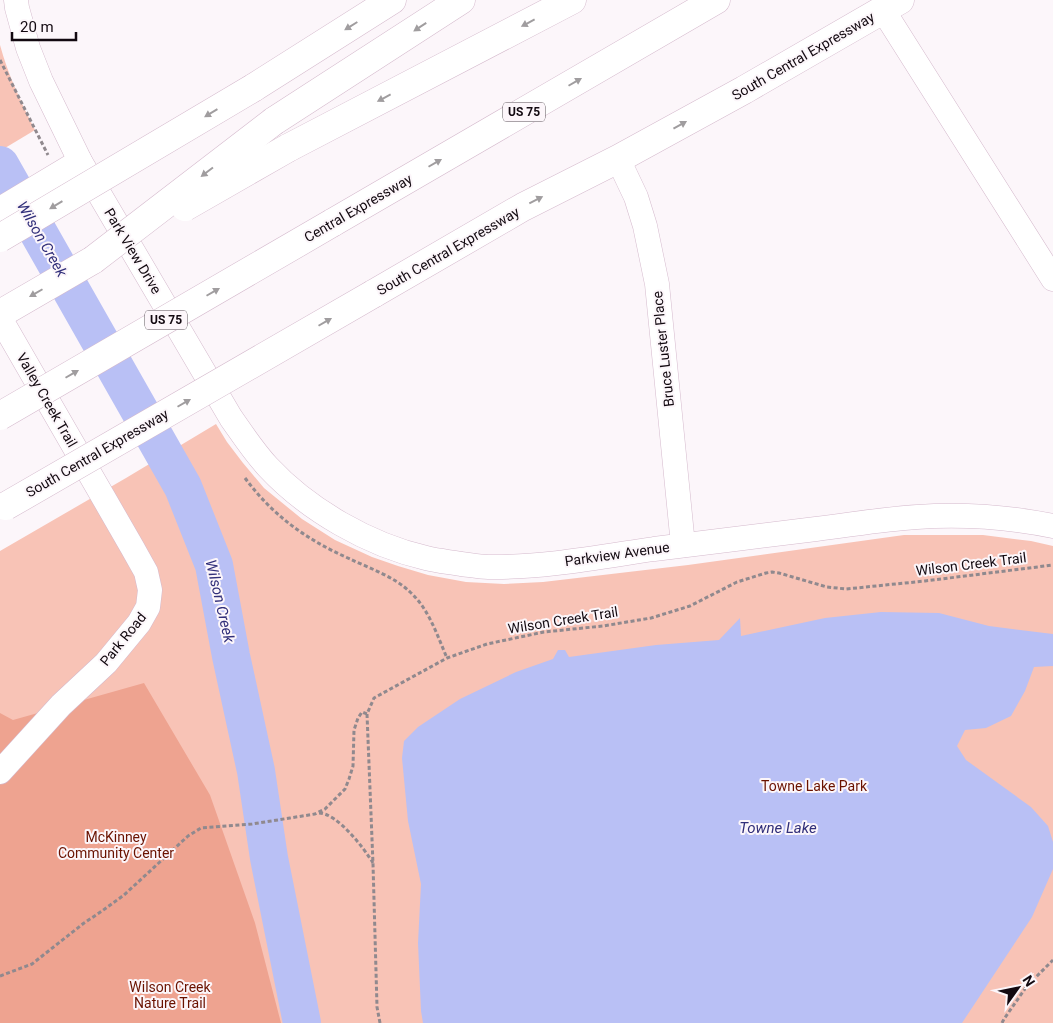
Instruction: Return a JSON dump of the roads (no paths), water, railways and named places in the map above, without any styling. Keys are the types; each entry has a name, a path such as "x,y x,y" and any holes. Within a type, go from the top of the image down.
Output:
{"main road":[{"path":"0,238 253,88 392,0"},
{"path":"93,260 274,121 461,0"},
{"path":"0,314 288,148 572,0"},
{"name":"Central Expressway","path":"0,416 716,0"},
{"name":"South Central Expressway","path":"3,507 523,207 618,159 744,90 892,5"}],"street":[{"name":"Park View Drive","path":"16,0 28,48 41,81 80,161 231,418"},
{"path":"892,5 1053,279"},
{"name":"Bruce Luster Place","path":"618,159 636,197 645,226 657,284 683,545"},
{"path":"0,209 50,168 80,161"},
{"name":"Valley Creek Trail","path":"0,318 94,482"},
{"name":"Parkview Avenue","path":"231,418 250,446 268,467 311,505 336,521 397,550 428,559 485,567 538,565 683,545 924,517 961,516 997,518 1053,526"},
{"name":"Park Road","path":"0,772 61,705 106,662 139,623 148,606 150,590 146,572 94,482"}],"water":[{"name":"Towne Lake","path":"881,612 939,613 989,626 1053,634 1053,666 1034,667 1025,691 1011,716 986,728 965,730 957,746 966,760 1031,807 1048,826 1053,842 1053,869 1032,917 962,1023 423,1023 418,943 421,884 408,821 402,758 404,741 418,727 460,699 516,672 553,659 558,650 565,650 569,657 656,645 719,640 740,618 741,636 825,618"}],"waterway":[{"name":"Wilson Creek","path":"0,165 183,487 214,565 231,656 256,771 269,858 302,1023"}],"park label":[{"name":"Towne Lake Park","path":"814,786"},
{"name":"McKinney Community Center","path":"116,846"},
{"name":"Wilson Creek Nature Trail","path":"170,996"}]}
